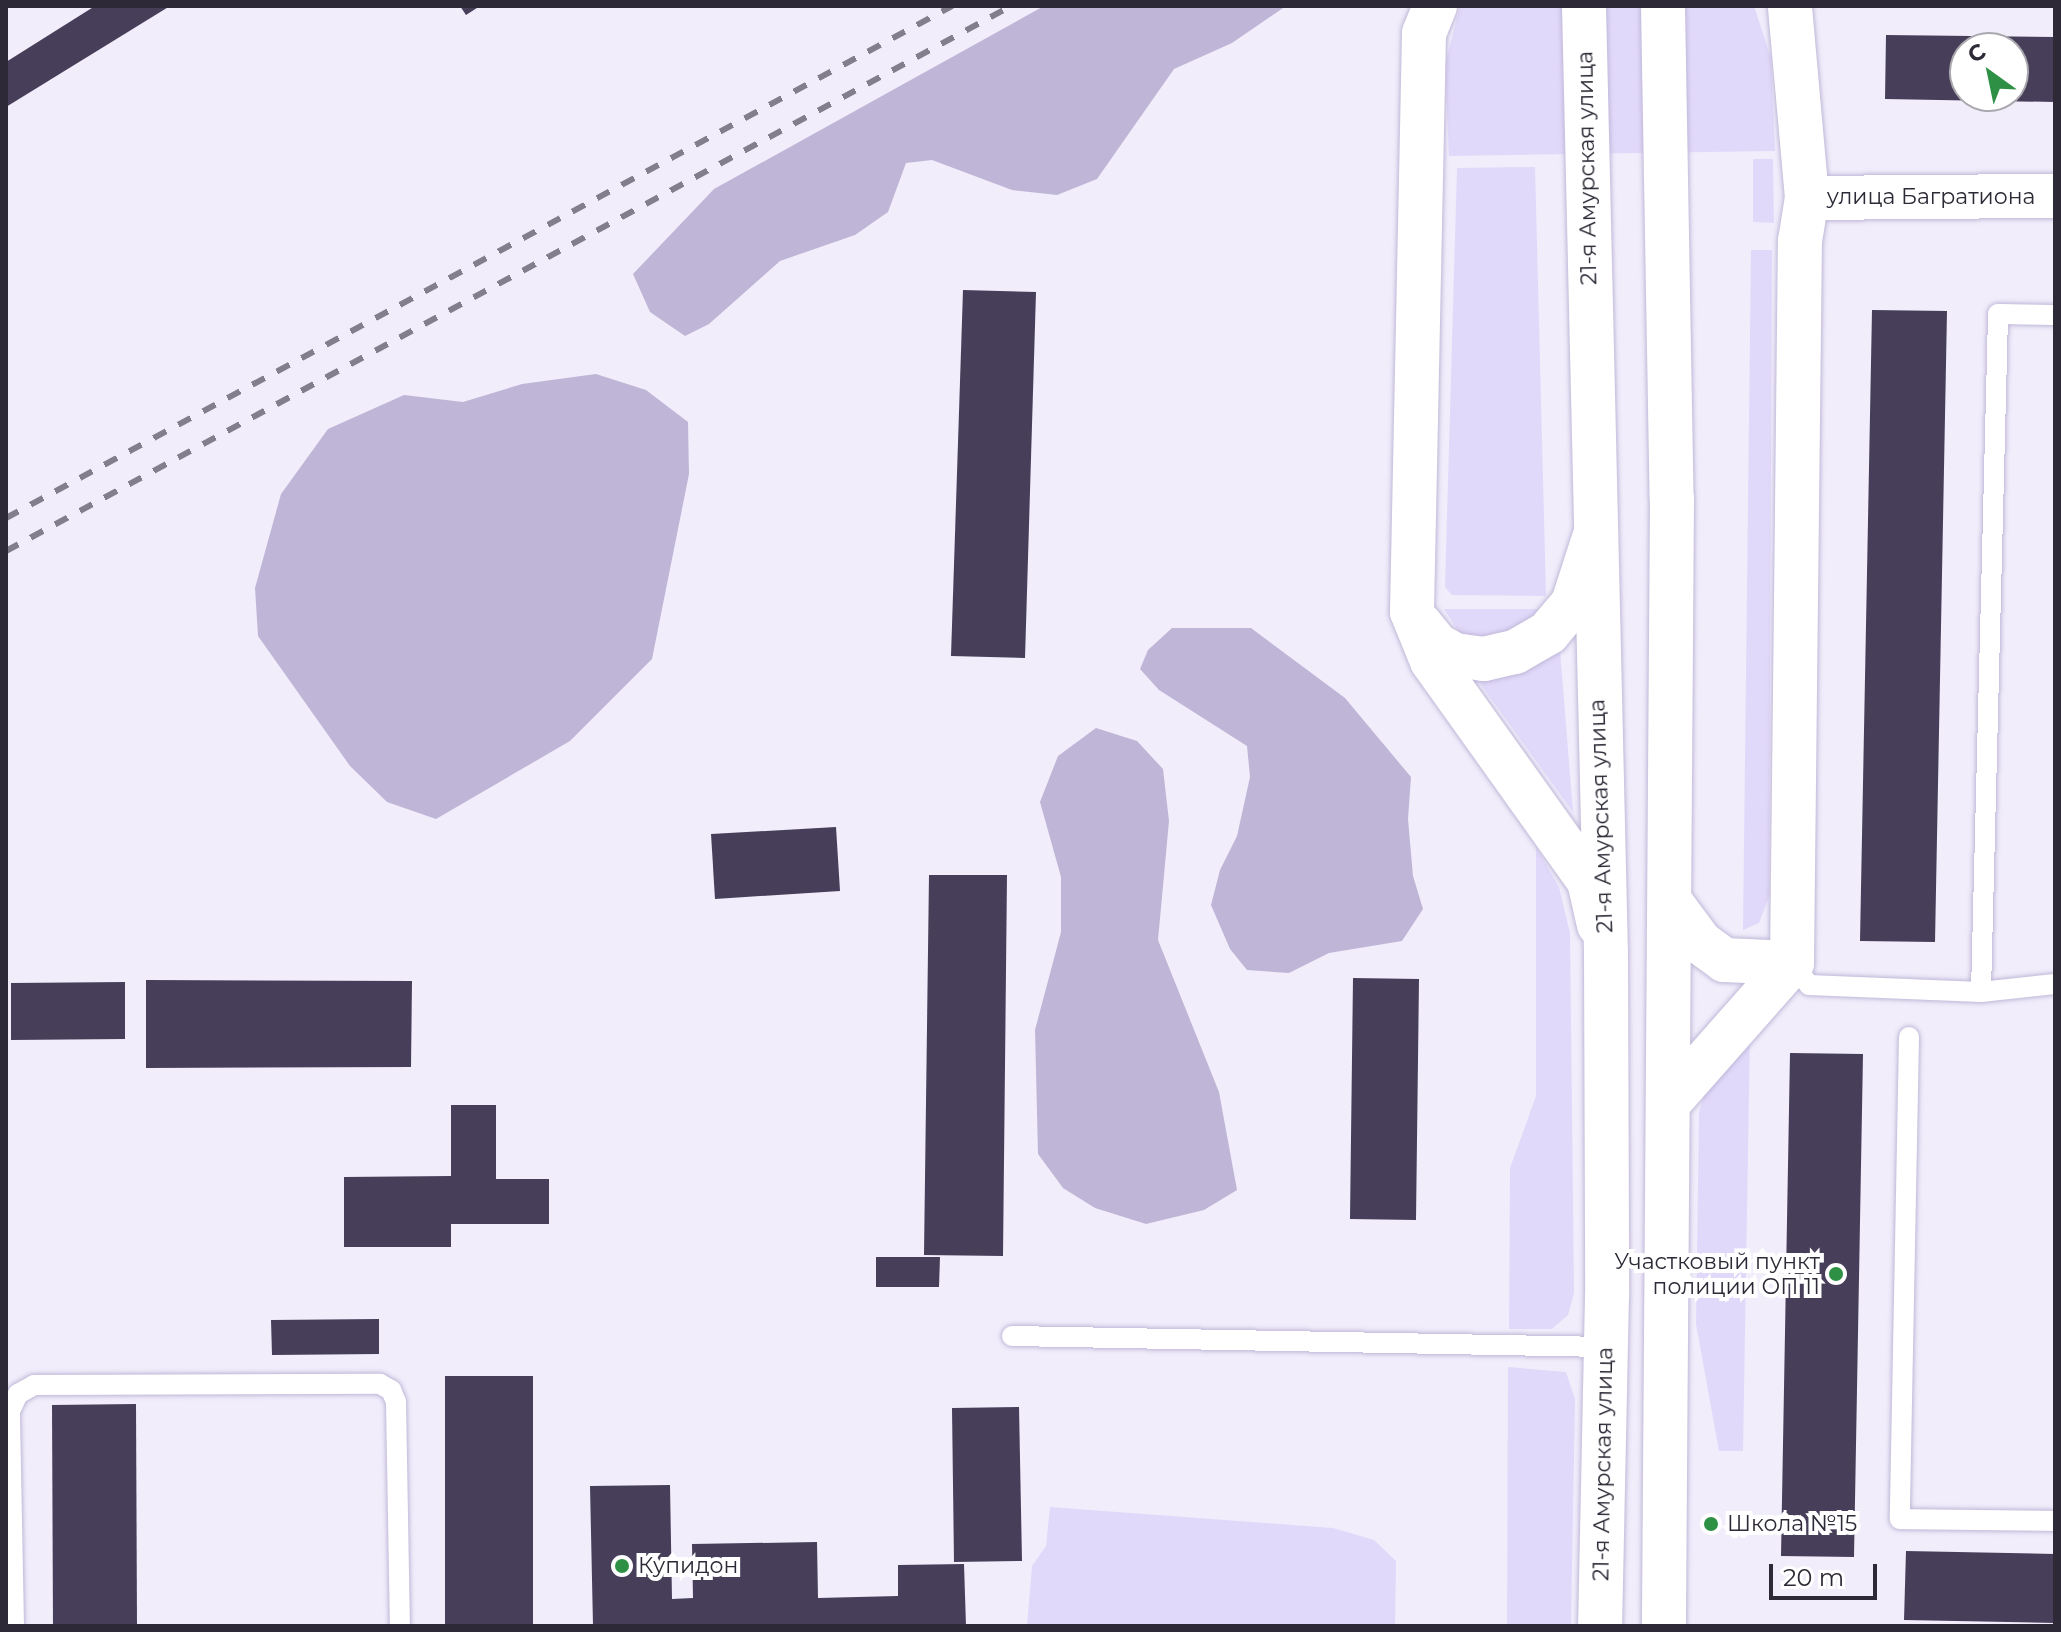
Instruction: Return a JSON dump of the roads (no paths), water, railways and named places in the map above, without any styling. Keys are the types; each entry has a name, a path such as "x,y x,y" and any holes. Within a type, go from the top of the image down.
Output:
{"main road":[{"path":"1435,6 1424,33 1412,612 1432,661 1589,881 1606,952"},
{"name":"21-я Амурская улица","path":"1584,6 1606,952 1606,1347 1600,1626"},
{"path":"1663,6 1672,499 1672,1099 1664,1626"},
{"path":"1672,1099 1792,963 1800,241 1807,198 1793,8"},
{"name":"улица Багратиона","path":"1807,198 2055,196"},
{"path":"1412,612 1437,645 1455,655 1484,659 1515,652 1548,633 1573,603 1594,538"},
{"path":"1672,904 1701,943 1724,960 1792,963"}],"lane":[{"path":"1981,992 1998,314 2055,315"},
{"path":"1792,963 1809,985 1981,992 2055,984"},
{"path":"1909,1037 1900,1519 2055,1521"},
{"path":"1012,1336 1606,1347"},
{"path":"14,1626 10,1411 18,1394 34,1385 380,1384 396,1402 400,1626"}],"railway":[{"path":"6,518 952,6"},
{"path":"6,551 1011,6"}],"place":[{"name":"Участковый пункт полиции ОП 11","path":"1836,1274"},
{"name":"Школа №15","path":"1711,1524"},
{"name":"Купидон","path":"622,1566"}]}
